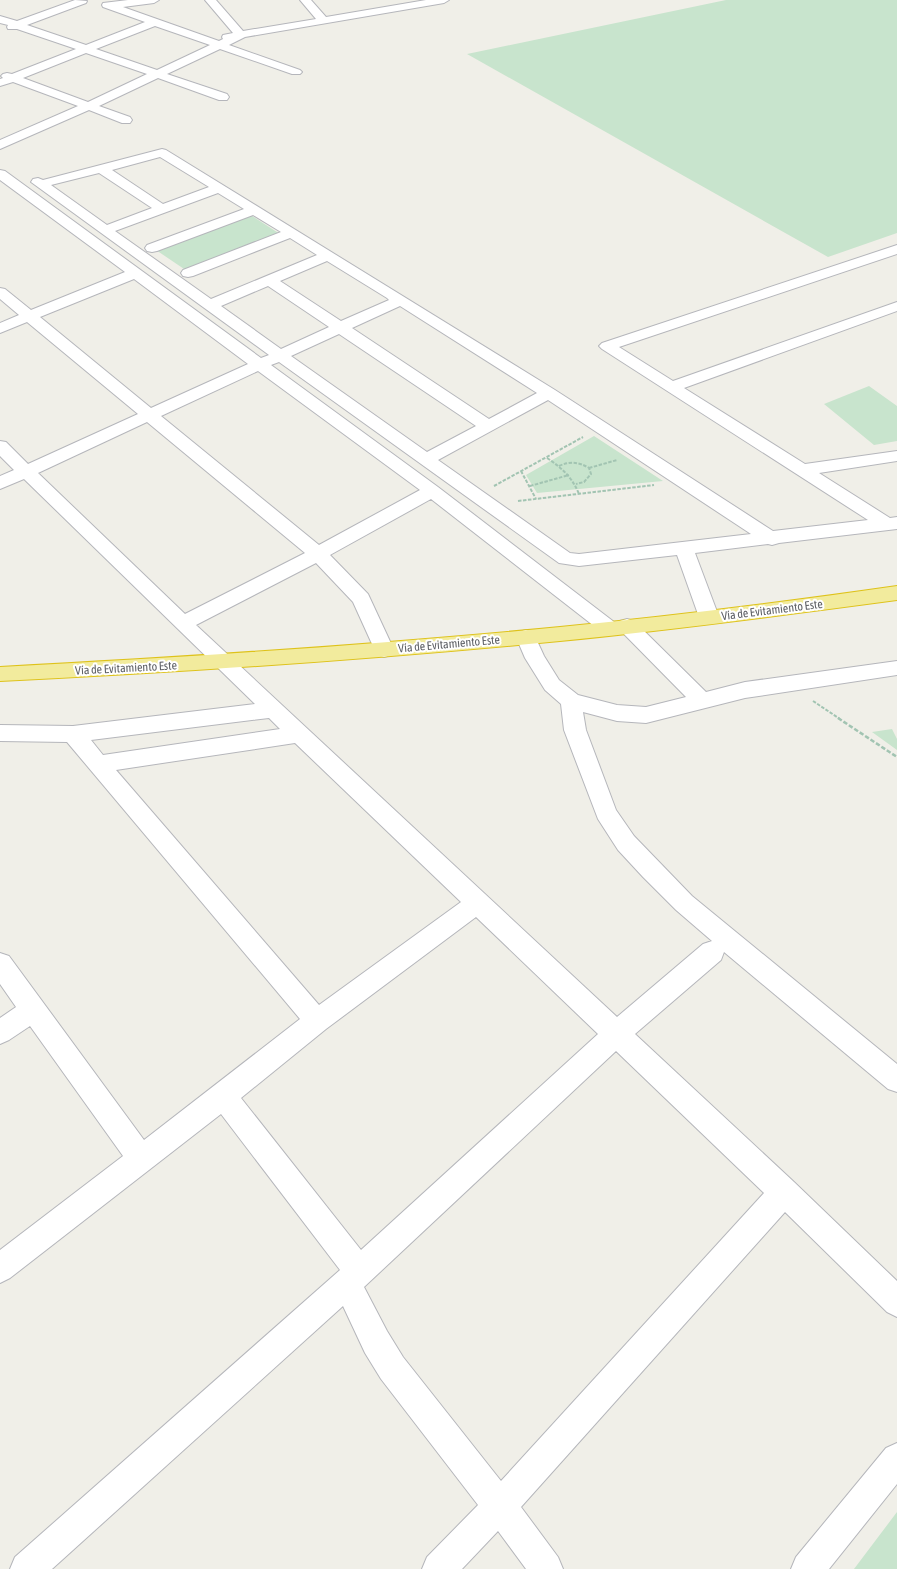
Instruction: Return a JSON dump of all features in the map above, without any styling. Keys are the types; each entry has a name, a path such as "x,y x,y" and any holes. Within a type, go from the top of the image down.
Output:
{"highway":[{"name":"Vía de Evitamiento Este","path":"0,674 223,662 384,650 619,627 892,595"}],"street":[{"path":"0,32 81,0 100,4 154,22 296,72"},
{"path":"100,4 154,0"},
{"path":"210,0 241,35"},
{"path":"305,0 324,21"},
{"path":"205,40 324,21 399,4 444,0"},
{"path":"0,19 223,97"},
{"path":"0,83 154,22"},
{"path":"3,141 89,106 241,35"},
{"path":"0,74 126,120"},
{"path":"772,539 602,427 401,300 162,153 102,169 39,183 566,559 579,560 772,539 893,524"},
{"path":"102,169 162,209"},
{"path":"0,174 619,627 702,701"},
{"path":"105,230 219,188"},
{"path":"152,248 254,210"},
{"path":"188,273 291,233"},
{"path":"893,524 803,470 607,346 897,249"},
{"path":"210,305 328,256"},
{"path":"0,328 136,273"},
{"path":"269,280 488,426"},
{"path":"0,292 318,554 361,599 384,650"},
{"path":"0,483 401,300"},
{"path":"672,388 897,306"},
{"path":"426,460 549,394"},
{"path":"0,446 273,710 784,1192 897,1302"},
{"path":"803,470 897,456"},
{"path":"183,623 318,554 432,491"},
{"path":"684,548 709,617"},
{"path":"526,637 535,658 552,685 571,701 617,713 646,715 745,690 897,668"},
{"path":"571,701 575,730 606,813 626,844 684,903 897,1080"},
{"path":"0,733 73,734 273,710"},
{"path":"73,734 317,1021"},
{"path":"97,764 299,734"},
{"path":"0,1268 223,1096 317,1021 478,902"},
{"path":"27,1569 353,1277 616,1034 712,952"},
{"path":"0,964 141,1159"},
{"path":"0,1032 33,1010"},
{"path":"223,1096 353,1277 376,1342 392,1368 500,1506 546,1569"},
{"path":"439,1569 500,1506 784,1192"},
{"path":"808,1569 897,1459"}],"path":[{"path":"490,488 602,427"},
{"path":"546,457 569,475 576,484 579,494"},
{"path":"559,466 566,462 576,462 589,468 622,458"},
{"path":"576,484 587,479 591,474 589,468"},
{"path":"521,471 536,499"},
{"path":"530,486 569,475"},
{"path":"516,501 686,481"},
{"path":"788,684 897,757"}],"green space":[{"path":"726,0 897,0 897,233 828,257 467,54"},
{"path":"249,214 280,234 187,271 156,250"},
{"path":"869,386 897,406 897,441 874,445 824,404"},
{"path":"594,436 663,481 537,493 526,475"},
{"path":"892,729 897,739 897,750 872,732"},
{"path":"897,1512 897,1569 854,1569"}]}
